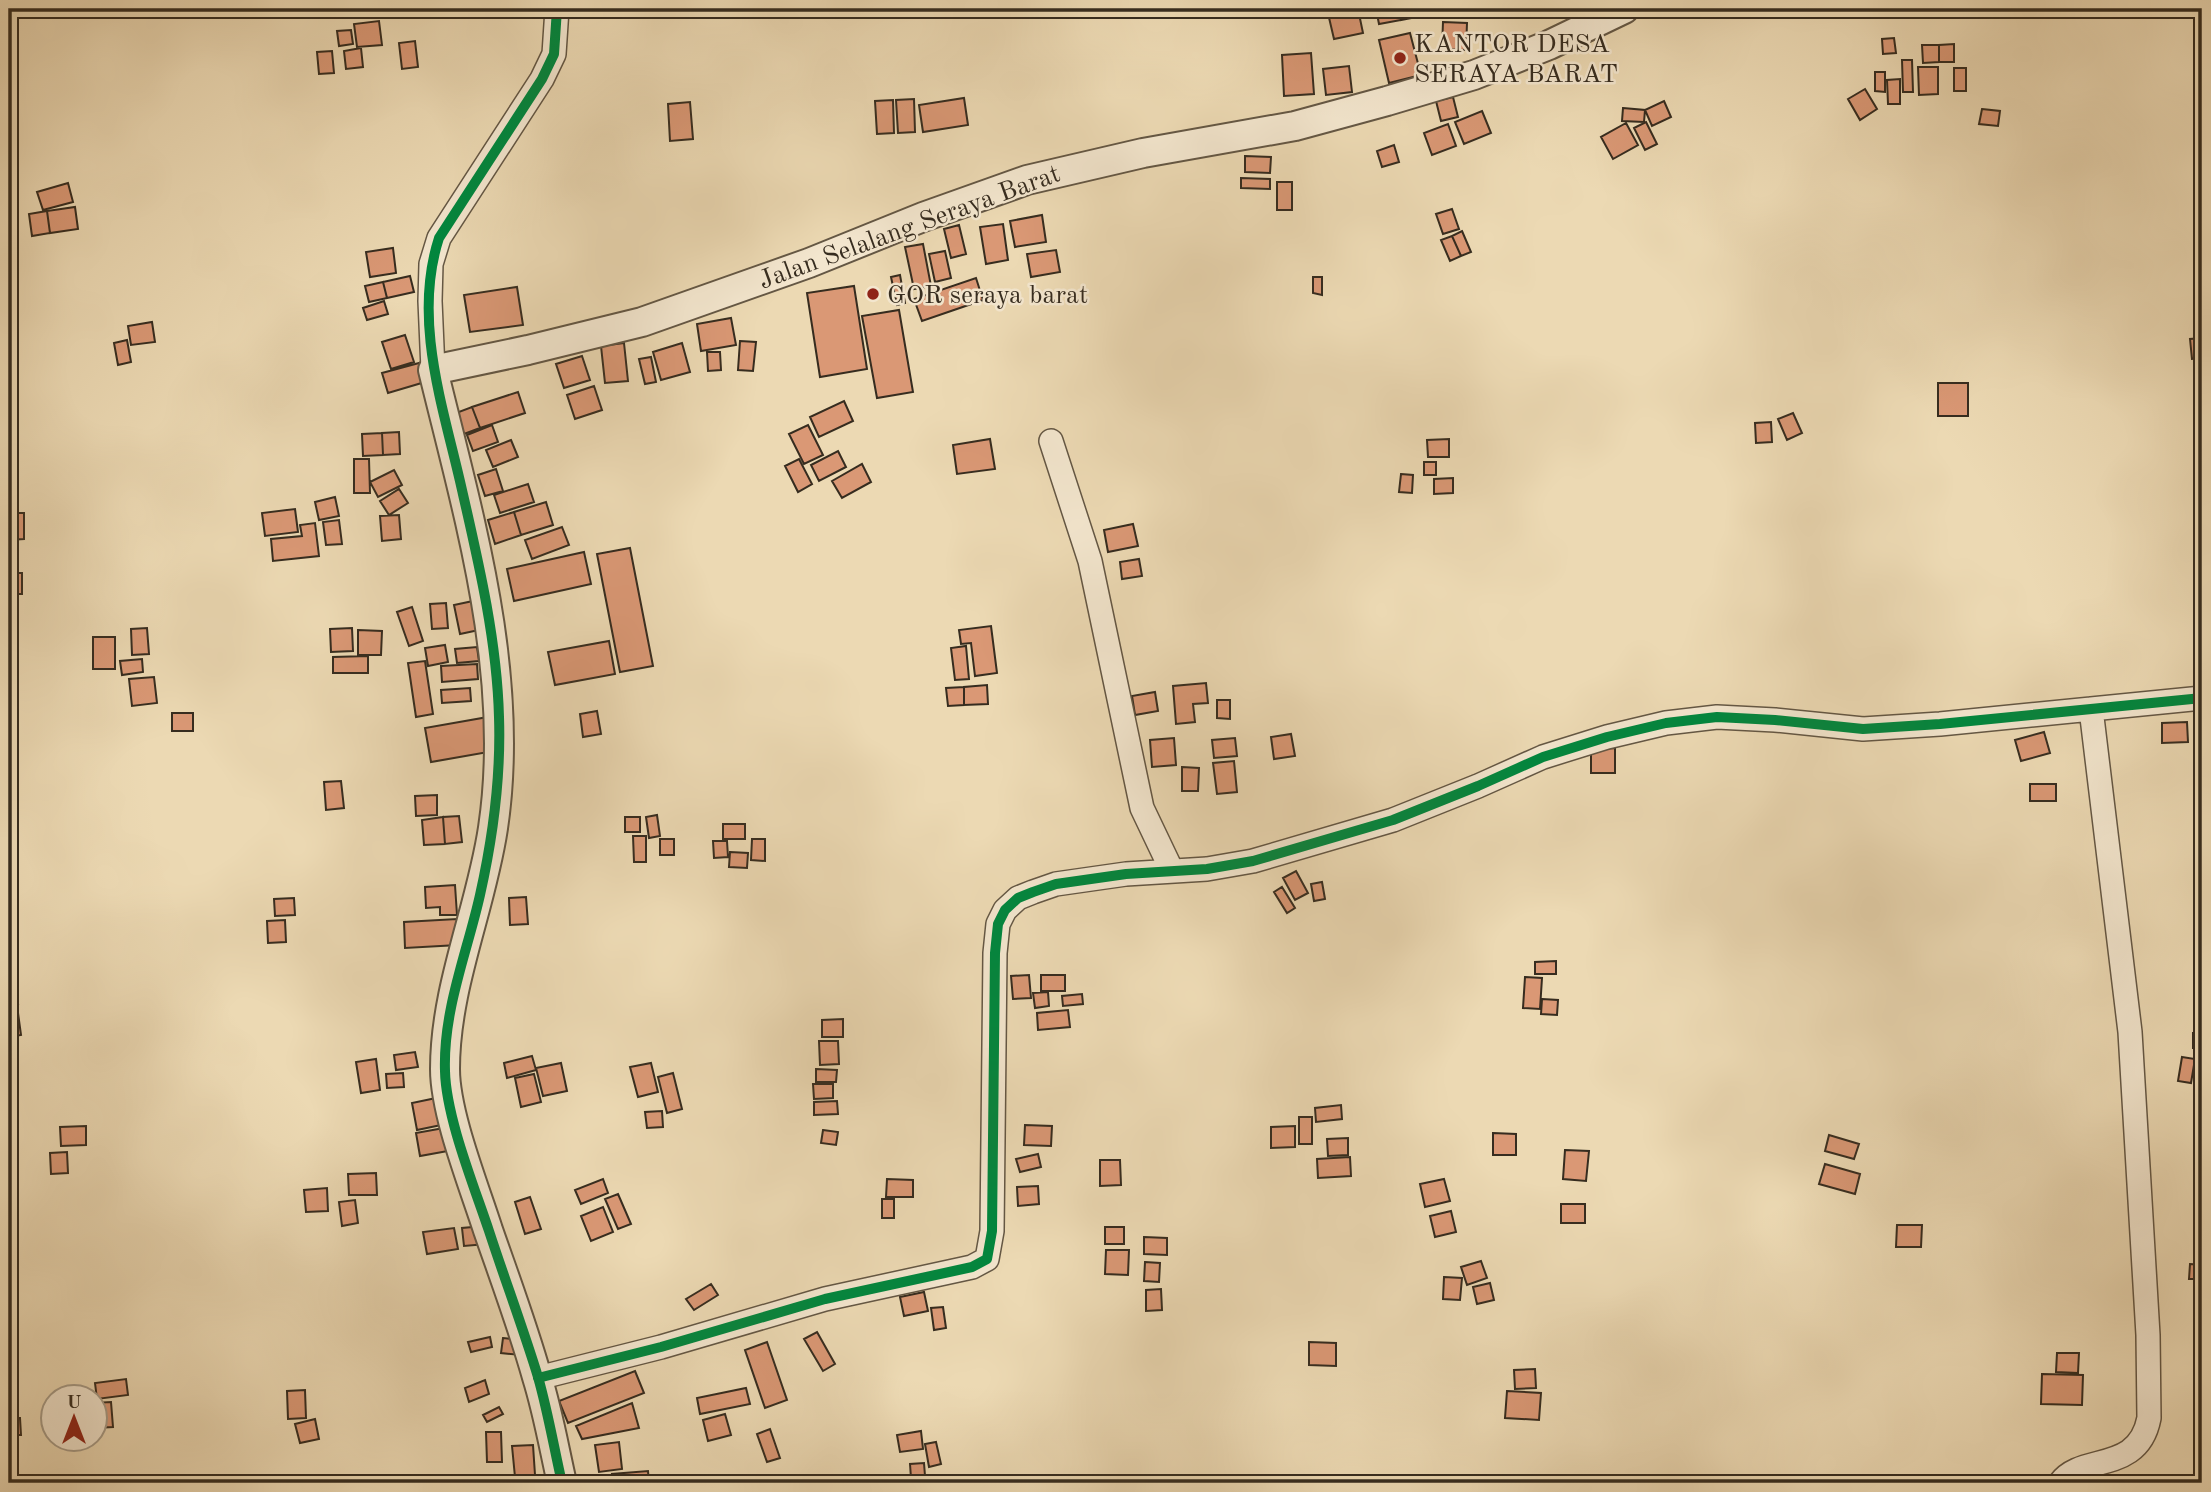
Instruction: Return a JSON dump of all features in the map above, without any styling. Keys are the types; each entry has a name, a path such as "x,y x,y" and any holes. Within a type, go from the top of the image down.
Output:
{"street":[{"path":"556,9 554,54 542,79 439,238 431,264 430,301 433,370 484,591 499,715 499,767 493,827 480,897 455,984 445,1071 450,1107 469,1170 538,1378 562,1483"},
{"name":"Jalan Selalang Seraya Barat","path":"433,370 642,322 1027,180 1143,153 1295,126 1387,102 1474,75 1549,45 1624,9"},
{"path":"1051,441 1090,561 1142,807 1172,872"},
{"path":"538,1378 661,1347 825,1299 972,1268 983,1262 989,1255 992,1231 995,953 998,924 1005,910 1018,898 1056,884 1126,874 1172,872 1253,862 1393,820 1543,757 1607,737 1666,723 1717,718 1776,720 1863,729 2202,698"},
{"path":"2060,1483 2070,1473 2112,1460 2129,1451 2143,1438 2149,1418 2148,1335 2130,1032 2091,709"}],"building":[{"name":"KANTOR DESA SERAYA BARAT","path":"1327,9 1358,9 1363,33 1334,39"},
{"name":"KANTOR DESA SERAYA BARAT","path":"1376,9 1399,9 1401,20 1379,24"},
{"path":"1399,9 1436,9 1437,13 1401,20"},
{"path":"379,21 382,45 357,47 354,24"},
{"path":"1443,22 1467,23 1466,50 1442,49"},
{"path":"351,30 353,44 339,46 337,31"},
{"name":"KANTOR DESA SERAYA BARAT","path":"1410,33 1421,75 1389,83 1379,40"},
{"path":"1894,38 1896,53 1883,54 1882,39"},
{"path":"415,41 418,67 402,69 399,43"},
{"path":"1954,44 1954,62 1939,62 1939,45"},
{"path":"1922,45 1939,45 1939,62 1923,63"},
{"path":"361,48 363,67 346,69 344,51"},
{"path":"332,51 334,73 319,74 317,52"},
{"path":"1311,53 1314,94 1284,96 1282,55"},
{"path":"1902,60 1912,60 1913,92 1903,92"},
{"path":"1349,66 1352,92 1326,95 1323,69"},
{"path":"1918,67 1938,67 1938,94 1919,95"},
{"path":"1954,68 1966,68 1966,91 1954,91"},
{"path":"1875,72 1885,72 1885,92 1875,91"},
{"path":"1900,79 1900,104 1888,104 1887,80"},
{"path":"1865,89 1877,109 1860,120 1848,99"},
{"path":"1453,97 1458,117 1441,121 1436,101"},
{"path":"964,98 968,125 923,132 919,105"},
{"path":"914,99 915,132 898,133 896,100"},
{"path":"893,100 894,133 877,134 875,101"},
{"path":"1664,101 1671,117 1652,126 1645,110"},
{"path":"690,102 693,139 670,141 668,104"},
{"path":"1623,108 1645,110 1644,122 1622,121"},
{"path":"1982,109 2000,111 1998,126 1979,124"},
{"path":"1482,111 1491,133 1464,144 1455,122"},
{"path":"1646,122 1657,144 1645,150 1634,128"},
{"path":"1626,123 1638,145 1613,159 1601,137"},
{"path":"1448,124 1456,146 1432,155 1424,133"},
{"path":"1394,145 1399,162 1382,167 1377,151"},
{"path":"1245,156 1271,157 1270,173 1245,172"},
{"path":"1241,178 1270,179 1270,189 1241,188"},
{"path":"1277,182 1292,182 1292,210 1277,210"},
{"path":"68,183 73,202 43,210 37,192"},
{"path":"75,207 78,229 50,233 47,211"},
{"path":"1452,209 1459,229 1443,234 1436,214"},
{"path":"47,211 50,233 32,236 29,214"},
{"path":"1042,215 1046,242 1015,247 1010,221"},
{"path":"1003,224 1008,260 986,264 980,227"},
{"path":"959,225 966,254 951,258 944,229"},
{"path":"1462,231 1471,252 1461,256 1452,236"},
{"path":"1452,236 1461,256 1450,261 1441,240"},
{"path":"923,244 931,286 914,289 905,247"},
{"path":"393,248 396,273 370,277 366,252"},
{"path":"1056,250 1060,272 1031,277 1027,254"},
{"path":"945,251 951,278 935,282 929,254"},
{"path":"900,275 905,303 897,305 891,277"},
{"path":"410,276 414,292 387,298 383,282"},
{"path":"1313,277 1322,277 1322,295 1313,293"},
{"path":"976,278 983,300 922,321 914,299"},
{"path":"383,282 387,298 369,302 365,286"},
{"path":"854,286 867,369 820,377 807,293"},
{"path":"517,287 523,325 470,332 464,295"},
{"path":"384,301 388,314 367,320 363,308"},
{"path":"899,310 913,392 877,398 862,316"},
{"path":"731,318 736,345 701,351 697,324"},
{"path":"152,322 155,342 131,345 128,326"},
{"path":"405,335 414,362 391,369 382,342"},
{"path":"2202,338 2202,358 2192,359 2190,339"},
{"path":"127,340 131,362 118,365 114,343"},
{"path":"740,341 756,342 753,371 738,370"},
{"path":"624,343 628,381 605,383 601,346"},
{"path":"682,343 690,372 661,380 653,352"},
{"path":"707,352 720,352 721,370 708,371"},
{"path":"582,356 590,380 564,388 556,364"},
{"path":"651,357 656,382 645,384 639,359"},
{"path":"419,363 425,382 388,393 382,373"},
{"path":"1938,383 1968,383 1968,416 1938,416"},
{"path":"594,386 602,410 575,419 567,395"},
{"path":"518,392 525,413 480,428 472,407"},
{"path":"844,401 853,421 819,437 810,417"},
{"path":"472,407 480,428 464,434 456,413"},
{"path":"1793,413 1802,433 1787,440 1778,419"},
{"path":"1771,422 1772,442 1756,443 1755,423"},
{"path":"492,425 498,442 473,451 467,435"},
{"path":"808,425 823,455 804,464 789,434"},
{"path":"399,432 400,454 383,455 382,433"},
{"path":"382,433 383,455 363,456 362,434"},
{"path":"990,439 995,469 957,474 953,445"},
{"path":"1449,439 1449,457 1428,457 1427,440"},
{"path":"511,440 518,457 493,467 486,450"},
{"path":"838,451 846,467 819,481 811,465"},
{"path":"354,459 369,459 370,493 354,493"},
{"path":"799,459 812,484 798,492 785,466"},
{"path":"1424,462 1436,462 1436,475 1424,475"},
{"path":"862,464 871,482 842,498 832,481"},
{"path":"496,469 503,491 485,496 478,475"},
{"path":"394,470 402,485 378,497 370,482"},
{"path":"1401,474 1413,475 1412,493 1399,492"},
{"path":"1453,478 1453,493 1434,494 1434,479"},
{"path":"528,484 534,502 500,513 494,495"},
{"path":"399,489 408,503 389,515 380,501"},
{"path":"335,497 339,516 319,520 315,502"},
{"path":"546,502 553,525 521,535 514,512"},
{"path":"295,509 298,532 265,536 262,513"},
{"path":"514,512 521,535 495,544 488,520"},
{"path":"9,513 24,513 24,539 9,540"},
{"path":"399,515 401,539 382,541 380,516"},
{"path":"339,520 342,544 326,545 323,522"},
{"path":"315,523 319,556 273,561 271,539 302,536 300,525"},
{"path":"1133,524 1138,546 1108,552 1104,530"},
{"path":"562,527 569,545 532,559 525,540"},
{"path":"630,548 653,666 620,672 597,554"},
{"path":"584,552 591,584 514,601 507,569"},
{"path":"1139,559 1142,576 1122,579 1120,562"},
{"path":"11,573 22,573 22,594 11,594"},
{"path":"473,601 479,630 460,634 454,605"},
{"path":"446,603 448,628 432,629 430,604"},
{"path":"412,607 423,641 409,646 397,612"},
{"path":"991,626 997,673 975,676 971,643 961,644 959,630"},
{"path":"147,628 149,654 132,655 131,629"},
{"path":"352,628 353,651 331,652 330,629"},
{"path":"358,630 382,631 381,655 358,655"},
{"path":"93,637 115,637 115,669 93,669"},
{"path":"609,641 615,674 555,685 548,652"},
{"path":"445,645 448,662 428,666 425,648"},
{"path":"966,646 969,679 955,680 951,648"},
{"path":"477,647 479,661 457,663 455,649"},
{"path":"368,656 368,673 333,673 333,657"},
{"path":"142,659 143,672 122,675 120,661"},
{"path":"425,661 433,714 416,717 408,663"},
{"path":"477,664 478,679 442,682 441,666"},
{"path":"154,677 157,703 132,706 129,679"},
{"path":"1206,683 1208,703 1193,704 1195,722 1176,724 1173,686"},
{"path":"987,685 988,704 964,705 964,687"},
{"path":"964,687 964,705 948,706 946,688"},
{"path":"470,688 471,701 442,703 441,690"},
{"path":"1155,692 1158,711 1135,715 1132,696"},
{"path":"1217,700 1230,700 1230,719 1217,718"},
{"path":"597,711 601,734 583,737 580,714"},
{"path":"172,713 193,713 193,731 172,731"},
{"path":"488,717 494,751 431,762 425,728"},
{"path":"2187,722 2188,742 2162,743 2162,723"},
{"path":"2044,732 2050,753 2021,761 2015,740"},
{"path":"1291,734 1295,756 1274,759 1271,737"},
{"path":"1174,738 1176,765 1152,767 1150,740"},
{"path":"1235,738 1237,756 1214,758 1212,740"},
{"path":"1615,748 1615,773 1591,773 1591,749"},
{"path":"1234,761 1237,792 1217,794 1213,763"},
{"path":"1182,767 1199,768 1198,791 1182,791"},
{"path":"341,781 344,808 326,810 324,782"},
{"path":"2030,784 2056,784 2056,801 2030,801"},
{"path":"437,795 437,815 416,816 415,796"},
{"path":"657,815 660,836 649,838 646,817"},
{"path":"459,816 462,842 445,844 443,817"},
{"path":"443,817 445,844 424,845 422,820"},
{"path":"625,817 640,817 640,832 625,832"},
{"path":"723,824 745,824 745,839 723,839"},
{"path":"633,836 646,836 646,862 634,862"},
{"path":"660,839 674,839 674,855 660,855"},
{"path":"752,839 765,839 765,861 751,860"},
{"path":"713,841 727,841 728,857 714,858"},
{"path":"730,852 748,853 747,868 729,867"},
{"path":"1296,871 1308,893 1295,900 1283,878"},
{"path":"1322,882 1325,899 1314,901 1311,884"},
{"path":"455,885 457,915 440,915 440,907 426,908 425,887"},
{"path":"1282,887 1295,908 1287,913 1274,892"},
{"path":"526,897 528,924 510,925 509,898"},
{"path":"294,898 295,915 275,916 274,899"},
{"path":"457,919 458,945 405,948 404,922"},
{"path":"285,920 286,942 268,943 267,921"},
{"path":"1556,961 1556,974 1535,974 1535,962"},
{"path":"1029,975 1031,998 1013,999 1011,976"},
{"path":"1041,975 1065,975 1065,991 1041,991"},
{"path":"1525,977 1542,978 1540,1009 1523,1008"},
{"path":"13,986 18,1004 9,1007 9,987"},
{"path":"1048,992 1049,1006 1035,1008 1033,993"},
{"path":"1082,994 1083,1004 1063,1006 1062,996"},
{"path":"1542,999 1558,1000 1557,1015 1541,1014"},
{"path":"1068,1010 1070,1027 1038,1030 1037,1013"},
{"path":"18,1013 21,1035 9,1037 9,1014"},
{"path":"843,1019 843,1037 822,1037 822,1020"},
{"path":"2193,1033 2202,1033 2202,1048 2193,1048"},
{"path":"819,1041 838,1041 839,1064 820,1065"},
{"path":"415,1052 418,1067 396,1070 394,1055"},
{"path":"532,1056 536,1070 507,1078 504,1063"},
{"path":"2182,1057 2195,1059 2191,1083 2178,1081"},
{"path":"376,1059 380,1090 361,1093 356,1062"},
{"path":"561,1063 567,1091 543,1096 536,1068"},
{"path":"651,1063 658,1092 638,1097 630,1067"},
{"path":"816,1069 837,1070 836,1082 816,1082"},
{"path":"403,1073 404,1087 387,1088 386,1074"},
{"path":"673,1073 682,1109 667,1113 658,1077"},
{"path":"534,1074 541,1102 521,1107 515,1078"},
{"path":"813,1084 833,1084 833,1098 814,1099"},
{"path":"441,1097 446,1124 417,1130 412,1103"},
{"path":"837,1101 838,1114 814,1115 814,1102"},
{"path":"1341,1105 1342,1119 1316,1122 1315,1108"},
{"path":"662,1111 663,1127 647,1128 645,1112"},
{"path":"1299,1117 1312,1117 1312,1144 1299,1144"},
{"path":"1025,1125 1052,1126 1051,1146 1024,1145"},
{"path":"86,1126 86,1145 61,1146 60,1127"},
{"path":"455,1126 459,1149 420,1156 416,1133"},
{"path":"1295,1126 1295,1147 1271,1148 1271,1127"},
{"path":"823,1130 838,1132 836,1145 821,1143"},
{"path":"1493,1133 1516,1134 1516,1155 1493,1155"},
{"path":"1829,1135 1859,1144 1854,1159 1825,1151"},
{"path":"1348,1138 1348,1155 1328,1156 1327,1139"},
{"path":"1565,1150 1589,1151 1586,1181 1563,1179"},
{"path":"67,1152 68,1173 51,1174 50,1153"},
{"path":"1038,1154 1041,1167 1020,1172 1016,1159"},
{"path":"1350,1157 1351,1176 1318,1178 1317,1159"},
{"path":"1100,1160 1120,1160 1121,1185 1100,1186"},
{"path":"1825,1164 1860,1174 1855,1194 1819,1184"},
{"path":"376,1173 377,1195 349,1195 348,1174"},
{"path":"603,1179 608,1193 581,1204 575,1190"},
{"path":"887,1179 913,1180 913,1197 886,1197"},
{"path":"1444,1179 1450,1201 1425,1207 1420,1184"},
{"path":"1038,1186 1039,1204 1018,1206 1017,1187"},
{"path":"327,1188 328,1211 306,1212 304,1190"},
{"path":"618,1194 631,1224 618,1229 605,1199"},
{"path":"530,1197 541,1229 525,1234 515,1202"},
{"path":"882,1199 894,1199 894,1218 882,1218"},
{"path":"355,1200 358,1223 342,1226 339,1202"},
{"path":"1561,1204 1585,1204 1585,1223 1561,1223"},
{"path":"603,1207 613,1232 591,1241 581,1216"},
{"path":"1451,1211 1456,1232 1435,1237 1430,1216"},
{"path":"1897,1225 1922,1225 1921,1247 1896,1247"},
{"path":"484,1226 486,1244 464,1246 462,1228"},
{"path":"1105,1227 1124,1227 1124,1244 1105,1244"},
{"path":"454,1228 458,1249 427,1254 423,1232"},
{"path":"1144,1237 1167,1238 1167,1255 1144,1254"},
{"path":"1106,1250 1129,1250 1128,1275 1105,1274"},
{"path":"1481,1261 1487,1278 1467,1285 1461,1267"},
{"path":"1145,1262 1160,1263 1159,1282 1144,1281"},
{"path":"2190,1264 2202,1265 2202,1279 2189,1279"},
{"path":"1444,1277 1462,1278 1460,1300 1443,1299"},
{"path":"1490,1283 1494,1300 1477,1304 1473,1287"},
{"path":"711,1284 718,1295 694,1310 686,1299"},
{"path":"1161,1289 1162,1310 1146,1311 1146,1290"},
{"path":"924,1292 928,1311 904,1316 900,1297"},
{"path":"943,1307 946,1328 934,1330 931,1308"},
{"path":"817,1332 835,1364 823,1371 804,1339"},
{"path":"490,1337 492,1347 471,1352 468,1342"},
{"path":"503,1338 523,1340 521,1355 501,1353"},
{"path":"767,1342 787,1400 765,1408 745,1350"},
{"path":"1309,1342 1336,1343 1336,1366 1309,1365"},
{"path":"2057,1353 2079,1353 2078,1373 2056,1372"},
{"path":"1535,1369 1536,1388 1515,1389 1514,1370"},
{"path":"635,1371 644,1393 568,1423 559,1401"},
{"path":"2042,1374 2083,1375 2082,1405 2041,1404"},
{"path":"126,1379 128,1395 108,1398 108,1384 95,1383"},
{"path":"485,1380 489,1394 469,1402 465,1388"},
{"path":"746,1388 750,1404 700,1414 697,1398"},
{"path":"305,1390 306,1418 288,1419 287,1391"},
{"path":"1507,1391 1541,1393 1539,1420 1505,1418"},
{"path":"108,1402 111,1402 113,1427 108,1427"},
{"path":"632,1403 639,1428 582,1439 576,1426"},
{"path":"499,1407 503,1414 487,1422 483,1415"},
{"path":"725,1414 731,1435 708,1441 703,1420"},
{"path":"9,1418 20,1418 21,1435 9,1435"},
{"path":"315,1419 319,1439 300,1443 295,1424"},
{"path":"770,1429 780,1458 767,1462 757,1434"},
{"path":"921,1431 923,1449 900,1452 897,1435"},
{"path":"486,1432 501,1432 502,1462 487,1462"},
{"path":"619,1442 622,1469 599,1472 595,1445"},
{"path":"936,1442 941,1464 929,1467 925,1444"},
{"path":"533,1445 535,1475 515,1477 512,1446"},
{"path":"924,1463 925,1476 911,1478 910,1464"},
{"path":"648,1471 649,1483 613,1483 612,1474"}],"cycle path":[{"path":"557,9 554,54 542,79 439,238 431,269 429,301 430,333 440,397 486,603 495,660 499,717 499,762 489,851 448,1026 445,1048 447,1089 462,1151 538,1377 562,1483"},
{"path":"538,1378 661,1347 825,1299 972,1267 987,1259 992,1231 995,953 998,924 1005,910 1018,898 1056,884 1126,874 1207,869 1253,861 1393,820 1543,757 1607,737 1666,723 1717,717 1863,729 2202,698"}],"place":[{"name":"KANTOR DESA SERAYA BARAT","path":"1400,58"},
{"name":"GOR seraya barat","path":"873,294"}]}
